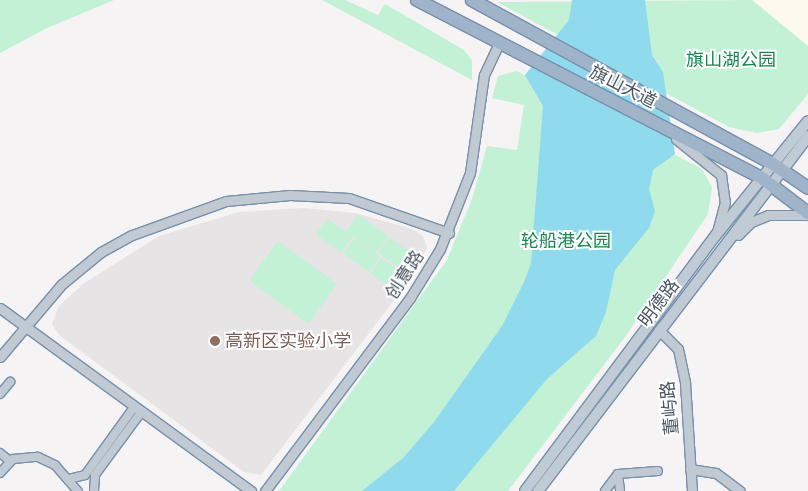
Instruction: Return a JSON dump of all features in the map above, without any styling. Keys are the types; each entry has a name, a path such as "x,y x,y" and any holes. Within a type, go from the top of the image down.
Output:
{"highway":[{"name":"旗山大道","path":"417,0 765,181 808,214"},
{"name":"旗山大道","path":"472,0 776,166 808,188"}],"main road":[{"name":"明德路","path":"538,491 659,330 808,121"},
{"name":"明德路","path":"776,166 808,136"},
{"path":"525,491 716,235 765,181"}],"street":[{"name":"创意路","path":"265,491 410,298 449,233 473,160 486,66 499,43"},
{"path":"656,124 713,164 721,175 725,202 716,235"},
{"path":"0,357 62,284 115,244 226,201 290,195 349,198 412,216 449,233"},
{"path":"659,330 751,222 778,214 808,214"},
{"path":"0,308 251,491"},
{"name":"董屿路","path":"659,330 678,349 682,364 692,491"},
{"path":"0,394 10,382"},
{"path":"68,479 85,475 139,408"},
{"path":"94,491 95,475 139,408"},
{"path":"0,452 10,461"},
{"path":"0,473 10,461 29,456 46,460 68,479 78,491"},
{"path":"690,469 716,473 740,491"},
{"path":"605,491 618,474 658,471"},
{"path":"618,474 620,491"}],"shaded area":[{"path":"752,0 808,0 808,46"},
{"name":"高新区实验小学","path":"304,208 355,213 412,229 423,236 427,248 407,283 261,475 244,472 59,335 52,324 59,306 83,284 159,236 239,212"}],"green space":[{"path":"0,0 114,0 47,28 0,53"},
{"path":"322,0 345,0 378,15 385,4 464,50 472,60 472,80"},
{"name":"旗山湖公园","path":"752,0 808,46 808,94 779,129 757,133 729,127 497,2"},
{"name":"轮船港公园","path":"517,71 702,169 712,187 708,214 625,337 508,491 279,491 447,260 472,199 487,146 517,150 524,105 492,98 498,76"},
{"path":"358,214 388,236 376,253 353,236 341,253 316,234 328,219 346,232"},
{"path":"389,237 419,259 408,274 378,252"},
{"path":"354,238 380,256 369,272 343,254"},
{"path":"278,241 337,284 308,324 249,281"},
{"path":"381,258 407,276 396,292 370,274"}],"water":[{"path":"572,0 645,0 652,55 663,72 675,154 653,170 649,189 655,211 649,228 615,270 606,312 596,336 547,379 454,491 362,491 403,458 434,422 502,326 524,282 531,263 543,106 525,75 569,20"}],"place":[{"name":"高新区实验小学","path":"215,341"}]}
